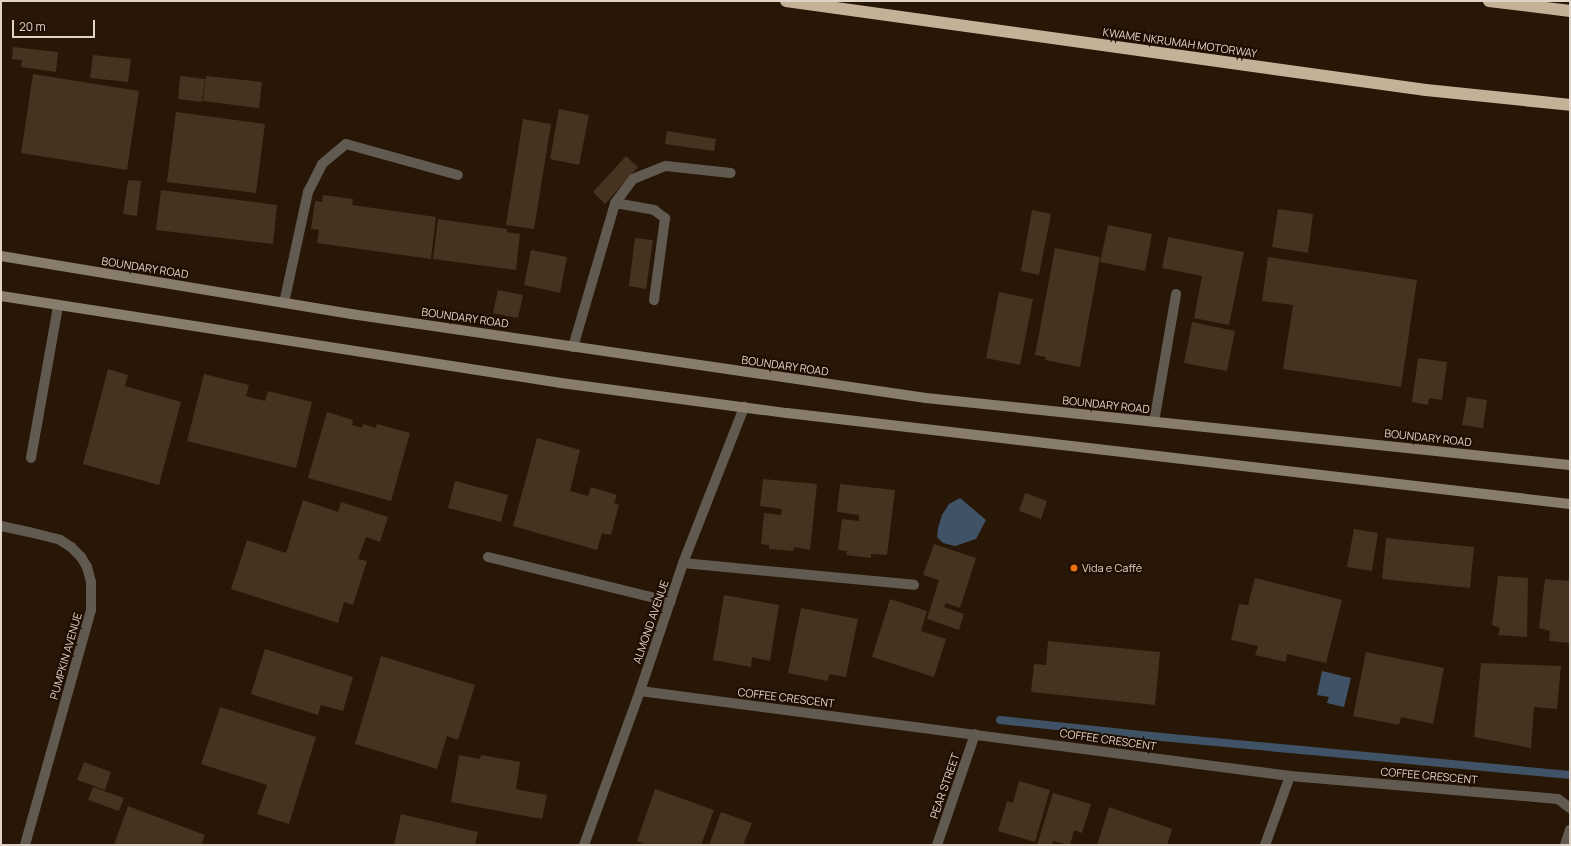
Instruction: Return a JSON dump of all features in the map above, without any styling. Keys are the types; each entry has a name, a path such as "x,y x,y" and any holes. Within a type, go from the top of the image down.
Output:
{"highway":[{"name":"KWAME NKRUMAH MOTORWAY","path":"786,1 1418,88 1570,105"},
{"path":"1489,1 1570,11"}],"main road":[{"name":"BOUNDARY ROAD","path":"1,256 284,303 573,347 926,398 1570,465"},
{"path":"1,296 561,383 744,407 1570,504"}],"street":[{"path":"284,303 308,192 322,164 346,144 458,175"},
{"path":"573,347 615,203 633,179 666,166 732,173"},
{"path":"615,203 654,210 665,218 654,300"},
{"path":"1154,422 1176,294"},
{"path":"31,458 58,306"},
{"name":"ALMOND AVENUE","path":"584,845 640,691 683,563 744,407"},
{"name":"PUMPKIN AVENUE","path":"1,526 60,540 71,547 81,557 87,567 91,582 91,610 25,845"},
{"path":"488,557 671,602"},
{"path":"683,563 914,585"},
{"name":"COFFEE CRESCENT","path":"640,691 1290,776 1558,799 1566,803 1570,808"},
{"name":"PEAR STREET","path":"937,845 975,734"},
{"path":"1265,845 1290,776"},
{"path":"1565,845 1570,830"}],"water":[{"path":"960,498 986,520 976,539 955,546 943,543 937,537 942,515 949,504"},
{"path":"1322,671 1351,678 1344,707 1327,703 1329,697 1317,695"}],"building":[{"path":"13,47 58,52 56,72 21,67 22,60 12,59"},
{"path":"93,55 131,59 128,82 90,78"},
{"path":"33,74 139,91 127,170 21,153"},
{"path":"180,76 205,79 202,102 178,99"},
{"path":"206,76 262,82 259,108 203,101"},
{"path":"559,109 589,115 579,165 550,159"},
{"path":"176,112 265,124 256,193 167,182"},
{"path":"523,119 551,124 534,229 506,225"},
{"path":"667,131 716,139 714,151 665,144"},
{"path":"626,156 638,167 605,204 593,192"},
{"path":"128,180 141,181 137,216 123,214"},
{"path":"161,190 277,205 273,244 156,230"},
{"path":"323,195 353,199 352,205 436,217 431,259 317,243 319,230 311,229 315,201 322,202"},
{"path":"1278,209 1313,214 1308,253 1272,247"},
{"path":"1032,210 1051,214 1039,275 1021,271"},
{"path":"438,219 507,229 507,232 520,234 516,270 433,259"},
{"path":"1108,225 1152,234 1145,271 1100,262"},
{"path":"1168,237 1244,252 1229,325 1194,318 1202,276 1162,268"},
{"path":"635,238 653,240 646,289 629,286"},
{"path":"1055,248 1100,257 1080,367 1045,360 1046,357 1035,355"},
{"path":"531,250 567,257 560,293 524,285"},
{"path":"1268,257 1417,280 1401,387 1283,369 1293,305 1262,301"},
{"path":"498,290 523,295 518,318 493,313"},
{"path":"999,292 1033,299 1020,365 986,358"},
{"path":"1192,322 1235,331 1227,371 1184,363"},
{"path":"1418,358 1447,362 1442,400 1429,398 1428,405 1412,402"},
{"path":"108,369 128,375 125,386 181,402 159,485 83,464"},
{"path":"204,374 249,385 246,396 265,401 268,391 312,402 296,468 187,441"},
{"path":"1467,397 1487,400 1483,428 1462,425"},
{"path":"327,412 353,420 352,425 362,428 363,424 376,428 377,424 410,433 391,501 308,478"},
{"path":"537,438 580,450 570,491 588,496 591,487 617,495 614,503 619,505 611,535 602,533 597,550 513,526"},
{"path":"763,479 817,484 810,550 794,547 793,551 769,549 769,545 761,544 764,513 781,515 782,509 760,506"},
{"path":"455,481 508,495 501,522 448,508"},
{"path":"840,484 895,490 887,555 871,554 871,558 846,555 847,551 838,550 842,519 859,521 859,515 837,512"},
{"path":"1025,493 1047,501 1041,519 1019,511"},
{"path":"303,500 338,512 341,502 388,517 380,542 366,537 358,559 367,561 353,605 344,602 338,623 231,589 247,540 286,553"},
{"path":"1354,529 1378,533 1372,571 1347,567"},
{"path":"1386,538 1474,547 1470,588 1382,579"},
{"path":"934,544 976,558 960,608 946,603 944,607 964,614 959,630 927,619 939,580 923,575"},
{"path":"1498,576 1528,578 1527,637 1498,635 1500,628 1492,625"},
{"path":"1255,578 1342,600 1326,663 1287,654 1286,662 1255,655 1258,646 1231,640 1239,604 1248,605"},
{"path":"1545,579 1570,581 1570,643 1549,641 1550,631 1539,628"},
{"path":"724,595 779,605 770,661 752,657 751,667 713,660"},
{"path":"890,599 927,611 921,631 946,639 934,677 872,657"},
{"path":"801,608 858,619 846,677 829,674 828,681 788,673"},
{"path":"1048,641 1160,652 1155,705 1031,692 1034,664 1046,665"},
{"path":"265,649 353,677 343,711 321,705 318,715 251,694"},
{"path":"1366,652 1444,668 1433,724 1401,717 1399,725 1353,716"},
{"path":"381,656 475,685 458,740 447,736 437,769 355,744"},
{"path":"1481,663 1561,666 1557,709 1534,707 1531,748 1474,737"},
{"path":"220,707 316,737 289,824 257,814 267,785 201,764"},
{"path":"459,755 480,759 481,755 520,762 516,789 547,795 542,819 451,802"},
{"path":"84,762 111,772 105,790 77,780"},
{"path":"1019,781 1050,790 1035,842 998,831 1007,801 1013,803"},
{"path":"93,787 124,798 119,811 88,800"},
{"path":"655,789 714,810 701,845 647,845 637,841"},
{"path":"1053,793 1091,804 1082,833 1074,830 1070,845 1053,841 1052,845 1037,845"},
{"path":"128,806 205,835 201,845 114,845"},
{"path":"1109,807 1172,829 1167,845 1097,845"},
{"path":"721,812 752,823 743,845 709,845"},
{"path":"401,814 478,832 475,845 394,845"}],"waterway":[{"path":"1000,720 1161,737 1570,775"}],"place":[{"name":"Vida e Caffė","path":"1074,568"}]}
